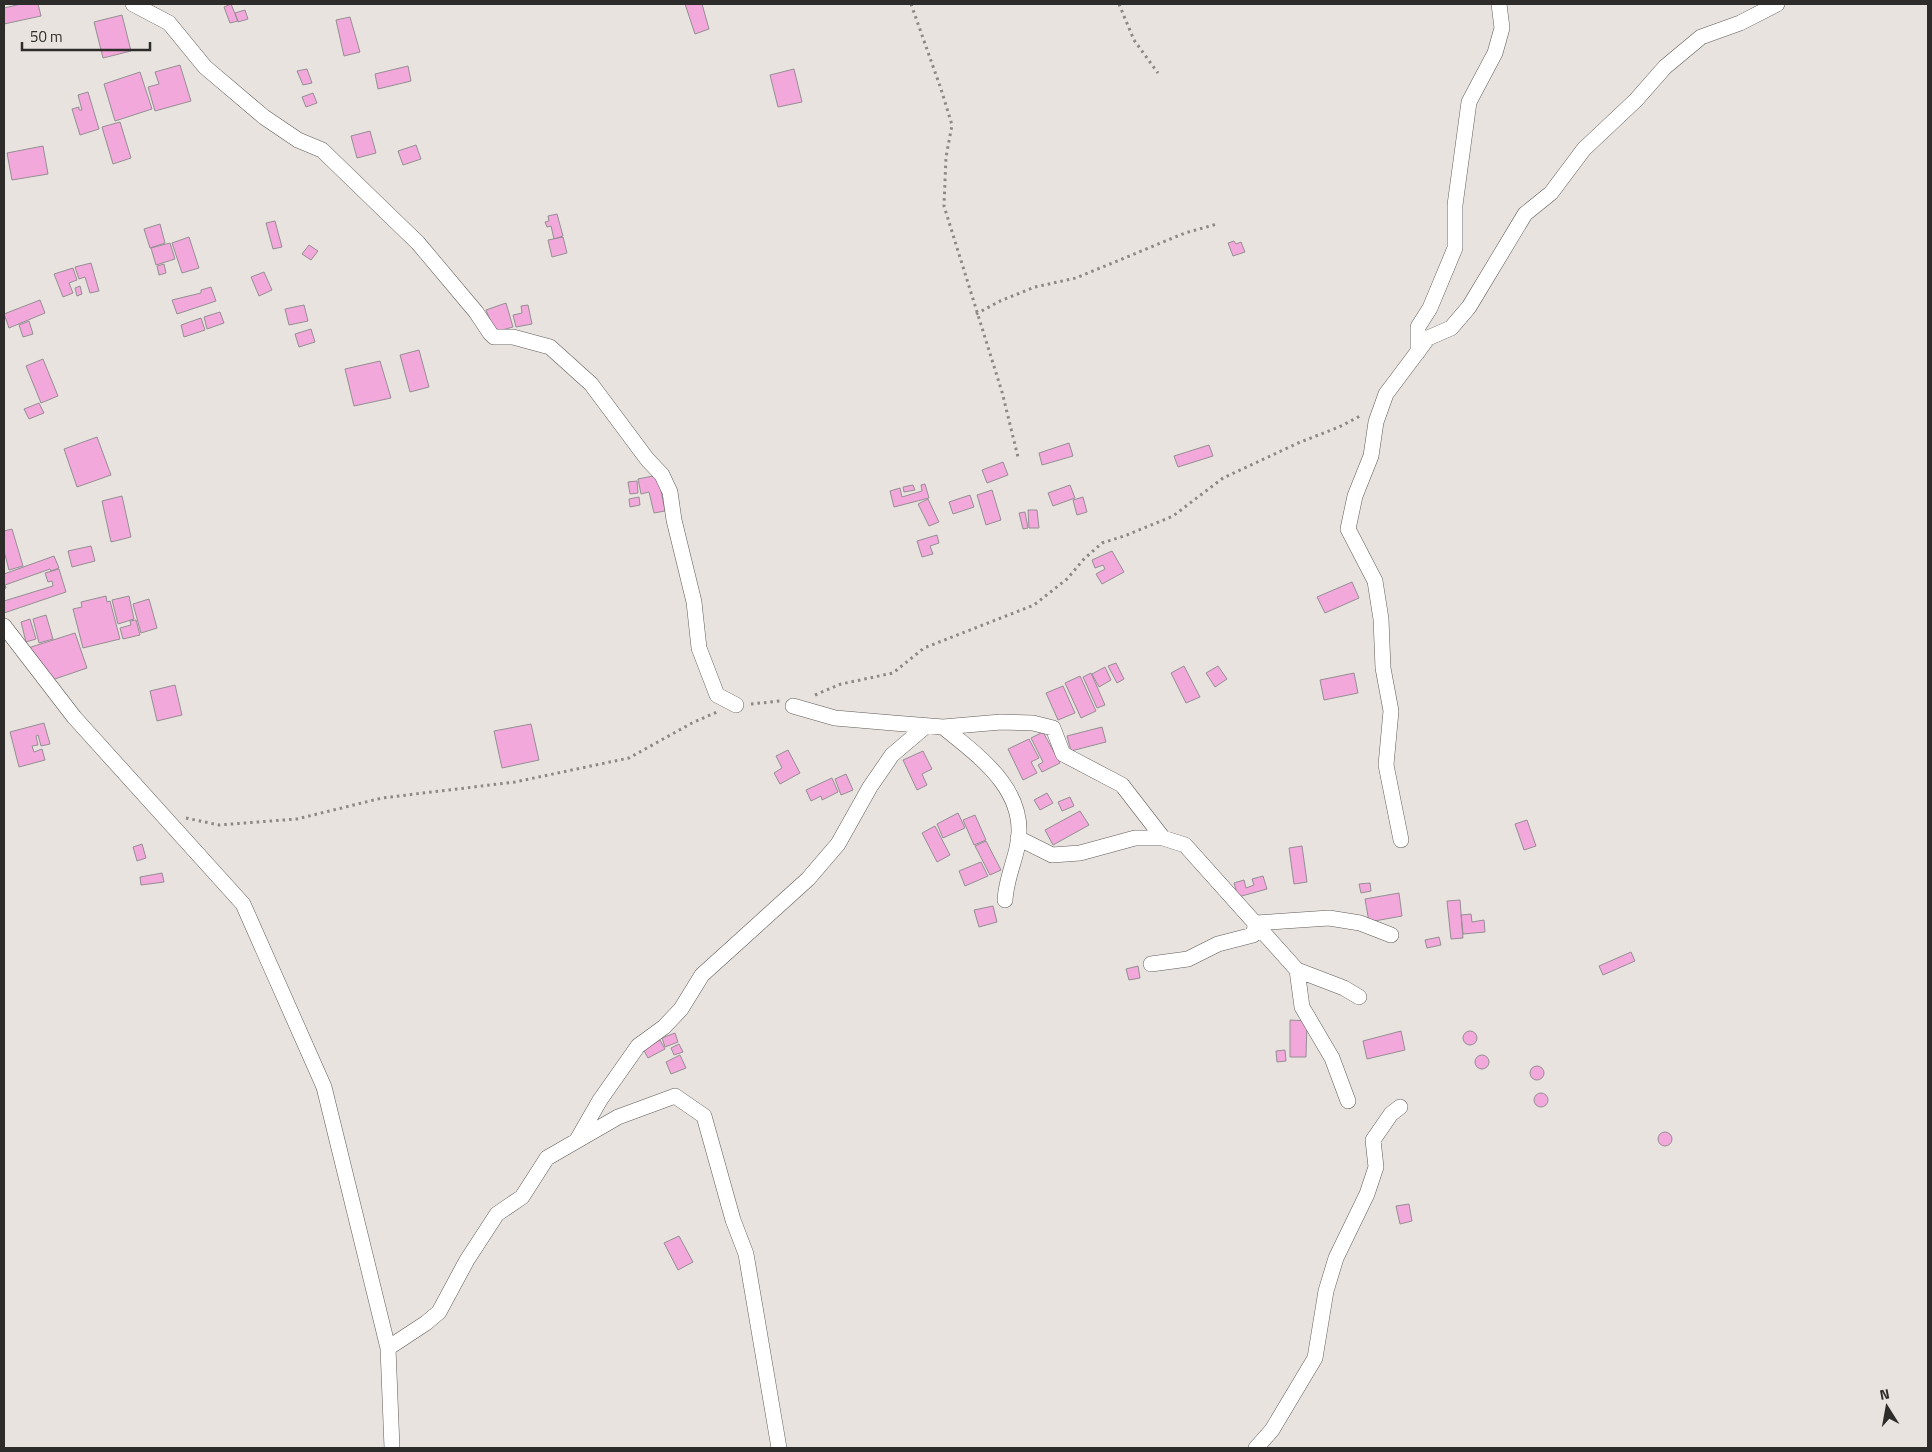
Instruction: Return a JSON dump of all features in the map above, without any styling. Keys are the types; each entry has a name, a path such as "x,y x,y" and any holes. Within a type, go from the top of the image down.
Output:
{"street":[{"path":"132,4 169,23 205,67 264,117 298,140 322,150 350,180 418,243 476,312 494,337 513,337 550,347 591,384 667,484 694,602 699,648 717,695 736,705"},
{"path":"1418,352 1418,327 1430,308 1455,248 1455,204 1469,102 1495,53 1502,28 1499,4"},
{"path":"1401,840 1386,765 1391,711 1383,668 1381,619 1374,581 1348,529 1355,496 1371,456 1380,412 1386,394 1428,338 1451,328 1469,307 1525,214 1551,193 1584,149 1636,100 1665,67 1701,37 1740,23 1776,4"},
{"path":"4,626 74,717 243,904 324,1087 388,1348 392,1448"},
{"path":"794,706 835,718 926,726 942,727 1001,722 1033,723 1053,728 1063,754 1122,785 1163,838"},
{"path":"577,1140 584,1124 638,1046 664,1027 682,1008 702,975 808,880 838,844 870,787 892,755 926,726"},
{"path":"942,727 1001,778 1015,803 1019,824 1018,838 1006,882 1005,900"},
{"path":"1018,838 1052,855 1080,854 1135,838 1163,838 1185,846 1297,970 1344,988 1358,997"},
{"path":"1256,923 1329,918 1360,923 1391,935"},
{"path":"1151,964 1188,959 1218,944 1253,935 1256,923"},
{"path":"1297,970 1302,1007 1332,1058 1348,1101"},
{"path":"388,1348 439,1312 467,1260 498,1214 522,1197 547,1158 618,1117 676,1096 704,1116 752,1278 779,1448"},
{"path":"1256,1448 1272,1430 1315,1358 1326,1291 1334,1266 1367,1194 1376,1167 1373,1140 1392,1114 1400,1107"}],"path":[{"path":"911,4 952,125 946,157 944,206 976,314 1002,392 1018,457"},
{"path":"1119,4 1134,40 1158,73"},
{"path":"976,314 1000,301 1035,287 1076,278 1185,233 1217,224"},
{"path":"185,817 219,825 296,819 382,798 515,782 629,758 692,722 736,705 784,701 794,706 808,697 826,692 841,684 893,673 924,648 1034,605 1067,579 1084,559 1102,543 1173,516 1222,478 1298,442 1339,427 1367,412 1380,412"}],"building":[{"path":"21,4 38,4 41,16 4,24 4,8"},
{"path":"231,4 238,21 230,23 224,7"},
{"path":"685,4 702,4 709,29 695,34"},
{"path":"245,10 248,19 238,22 235,13"},
{"path":"122,15 131,51 103,58 94,22"},
{"path":"350,17 360,52 344,56 336,20"},
{"path":"180,65 191,101 155,111 148,87 159,84 155,72"},
{"path":"408,66 411,81 378,89 375,74"},
{"path":"307,69 312,83 303,85 297,71"},
{"path":"794,69 802,102 778,107 770,75"},
{"path":"140,72 152,109 115,121 104,84"},
{"path":"88,92 99,129 80,135 72,109 79,107 79,110 82,110 78,95"},
{"path":"313,93 317,103 306,107 302,97"},
{"path":"120,122 131,158 113,164 102,127"},
{"path":"370,131 376,153 357,158 351,136"},
{"path":"416,145 421,159 403,165 398,151"},
{"path":"43,146 48,174 12,180 7,153"},
{"path":"557,214 563,236 554,239 551,226 547,227 545,222 549,221 548,216"},
{"path":"275,221 282,247 273,249 266,223"},
{"path":"160,224 165,243 150,248 144,229"},
{"path":"189,237 199,268 182,273 172,243"},
{"path":"563,237 567,253 552,257 548,240"},
{"path":"1234,241 1236,244 1241,242 1245,252 1233,256 1228,243"},
{"path":"170,243 175,259 156,265 151,248"},
{"path":"309,245 318,251 311,260 302,254"},
{"path":"91,263 99,291 90,293 85,277 79,279 75,267"},
{"path":"164,264 166,273 159,275 157,266"},
{"path":"73,268 77,280 69,283 73,293 63,297 54,274"},
{"path":"264,272 272,290 259,296 251,277"},
{"path":"80,286 82,294 77,296 75,288"},
{"path":"211,287 216,301 177,314 172,300 201,293 201,290"},
{"path":"40,300 45,313 9,328 4,314"},
{"path":"506,303 513,327 495,332 486,310"},
{"path":"304,305 308,321 289,325 285,309"},
{"path":"528,305 532,324 516,327 513,315 522,313 521,306"},
{"path":"220,312 224,323 207,329 204,317"},
{"path":"201,318 205,330 184,337 181,325"},
{"path":"29,321 33,334 23,337 19,325"},
{"path":"311,329 315,342 299,347 295,334"},
{"path":"419,350 429,387 410,392 400,355"},
{"path":"43,359 58,396 41,403 26,366"},
{"path":"380,361 391,398 354,406 345,369"},
{"path":"39,403 44,413 29,419 24,409"},
{"path":"97,437 111,475 77,487 64,449"},
{"path":"1069,443 1073,456 1042,465 1039,453"},
{"path":"1209,445 1213,456 1178,467 1174,456"},
{"path":"1003,462 1008,475 987,483 982,470"},
{"path":"658,475 665,511 654,513 649,492 641,494 638,479"},
{"path":"637,481 638,493 630,494 628,482"},
{"path":"925,484 929,498 894,507 890,491 900,488 902,497 922,491 921,485"},
{"path":"913,485 915,490 904,492 903,487"},
{"path":"1070,485 1075,498 1053,506 1048,493"},
{"path":"992,490 1001,520 986,525 977,495"},
{"path":"970,495 974,507 953,514 949,502"},
{"path":"122,496 131,537 111,542 102,501"},
{"path":"639,497 640,505 630,507 629,499"},
{"path":"1083,497 1087,512 1077,515 1073,500"},
{"path":"928,499 939,522 929,526 918,504"},
{"path":"1028,510 1037,510 1039,528 1029,528"},
{"path":"1025,512 1028,528 1023,529 1019,513"},
{"path":"12,529 23,566 9,570 4,551 4,531"},
{"path":"937,535 939,543 930,546 933,554 922,557 917,541"},
{"path":"91,546 95,561 72,567 68,551"},
{"path":"1112,551 1124,572 1102,584 1096,574 1105,569 1103,565 1095,568 1092,560"},
{"path":"54,556 59,568 51,571 50,569 5,585 6,588 4,589 4,574"},
{"path":"59,569 66,592 4,613 4,601 53,586 52,581 48,582 45,573"},
{"path":"1352,582 1359,598 1325,613 1317,597"},
{"path":"106,596 107,602 110,601 120,639 83,648 73,609 82,607 81,602"},
{"path":"129,596 134,619 118,624 112,600"},
{"path":"149,599 157,628 141,633 133,604"},
{"path":"46,615 53,639 39,643 33,619"},
{"path":"30,619 36,639 26,642 21,622"},
{"path":"136,620 140,635 123,639 120,628 131,625 130,621"},
{"path":"75,633 87,668 49,681 28,648"},
{"path":"1116,663 1124,679 1117,683 1108,666"},
{"path":"1184,666 1200,697 1186,703 1171,673"},
{"path":"1218,666 1227,679 1215,687 1206,673"},
{"path":"1105,667 1111,680 1099,687 1092,674"},
{"path":"1091,673 1105,705 1097,708 1083,677"},
{"path":"1354,673 1358,693 1324,700 1320,680"},
{"path":"1080,676 1096,711 1081,718 1065,683"},
{"path":"175,685 182,715 157,721 150,691"},
{"path":"1063,686 1075,713 1058,720 1046,693"},
{"path":"44,723 50,744 41,746 38,735 36,736 38,745 32,746 34,752 42,749 45,760 19,767 10,732"},
{"path":"531,724 539,760 502,768 494,731"},
{"path":"1102,727 1106,742 1071,751 1067,736"},
{"path":"1043,732 1060,763 1042,772 1038,765 1043,762 1031,738"},
{"path":"1029,739 1039,758 1031,762 1037,773 1023,780 1008,749"},
{"path":"788,750 800,773 780,784 774,773 782,768 776,756"},
{"path":"923,751 932,769 922,774 927,785 917,790 903,760"},
{"path":"846,774 853,790 841,795 835,779"},
{"path":"832,778 838,792 822,800 821,796 811,801 806,790"},
{"path":"1047,793 1053,803 1040,810 1034,800"},
{"path":"1070,797 1074,806 1062,811 1058,802"},
{"path":"1080,811 1089,825 1053,845 1045,830"},
{"path":"958,813 965,828 943,838 937,824"},
{"path":"975,815 986,840 974,845 963,820"},
{"path":"1527,820 1536,846 1524,850 1515,824"},
{"path":"935,826 950,855 937,862 922,833"},
{"path":"986,841 1001,870 990,875 975,846"},
{"path":"142,844 146,858 137,861 133,847"},
{"path":"1302,846 1307,882 1294,884 1289,848"},
{"path":"981,862 988,876 965,886 959,871"},
{"path":"162,873 164,882 141,885 140,877"},
{"path":"1263,876 1267,889 1238,897 1234,883 1244,880 1246,888 1254,885 1252,879"},
{"path":"1370,883 1371,891 1361,893 1359,884"},
{"path":"1399,893 1402,916 1369,922 1365,899"},
{"path":"1460,900 1463,938 1451,939 1447,901"},
{"path":"993,906 997,922 979,927 974,910"},
{"path":"1471,914 1472,922 1484,920 1485,932 1463,934 1461,915"},
{"path":"1439,937 1441,945 1427,948 1425,940"},
{"path":"1631,952 1635,961 1603,975 1599,966"},
{"path":"1138,966 1140,978 1129,980 1126,969"},
{"path":"1290,1020 1307,1021 1306,1057 1290,1057"},
{"path":"1401,1031 1405,1050 1367,1059 1363,1041"},
{"path":"1470,1031 1475,1033 1477,1038 1475,1043 1470,1045 1465,1043 1463,1038 1465,1033"},
{"path":"675,1033 678,1042 665,1047 662,1038"},
{"path":"660,1040 665,1049 648,1058 643,1049"},
{"path":"679,1044 683,1052 674,1055 671,1048"},
{"path":"1285,1050 1286,1061 1277,1062 1276,1051"},
{"path":"680,1055 686,1068 671,1074 666,1062"},
{"path":"1482,1055 1487,1057 1489,1062 1487,1067 1482,1069 1477,1067 1475,1062 1477,1057"},
{"path":"1537,1066 1542,1068 1544,1073 1542,1078 1537,1080 1532,1078 1530,1073 1532,1068"},
{"path":"1541,1093 1546,1095 1548,1100 1546,1105 1541,1107 1536,1105 1534,1100 1536,1095"},
{"path":"1665,1132 1670,1134 1672,1139 1670,1144 1665,1146 1660,1144 1658,1139 1660,1134"},
{"path":"1409,1204 1412,1221 1400,1224 1396,1206"},
{"path":"679,1236 693,1262 678,1270 664,1243"}]}
